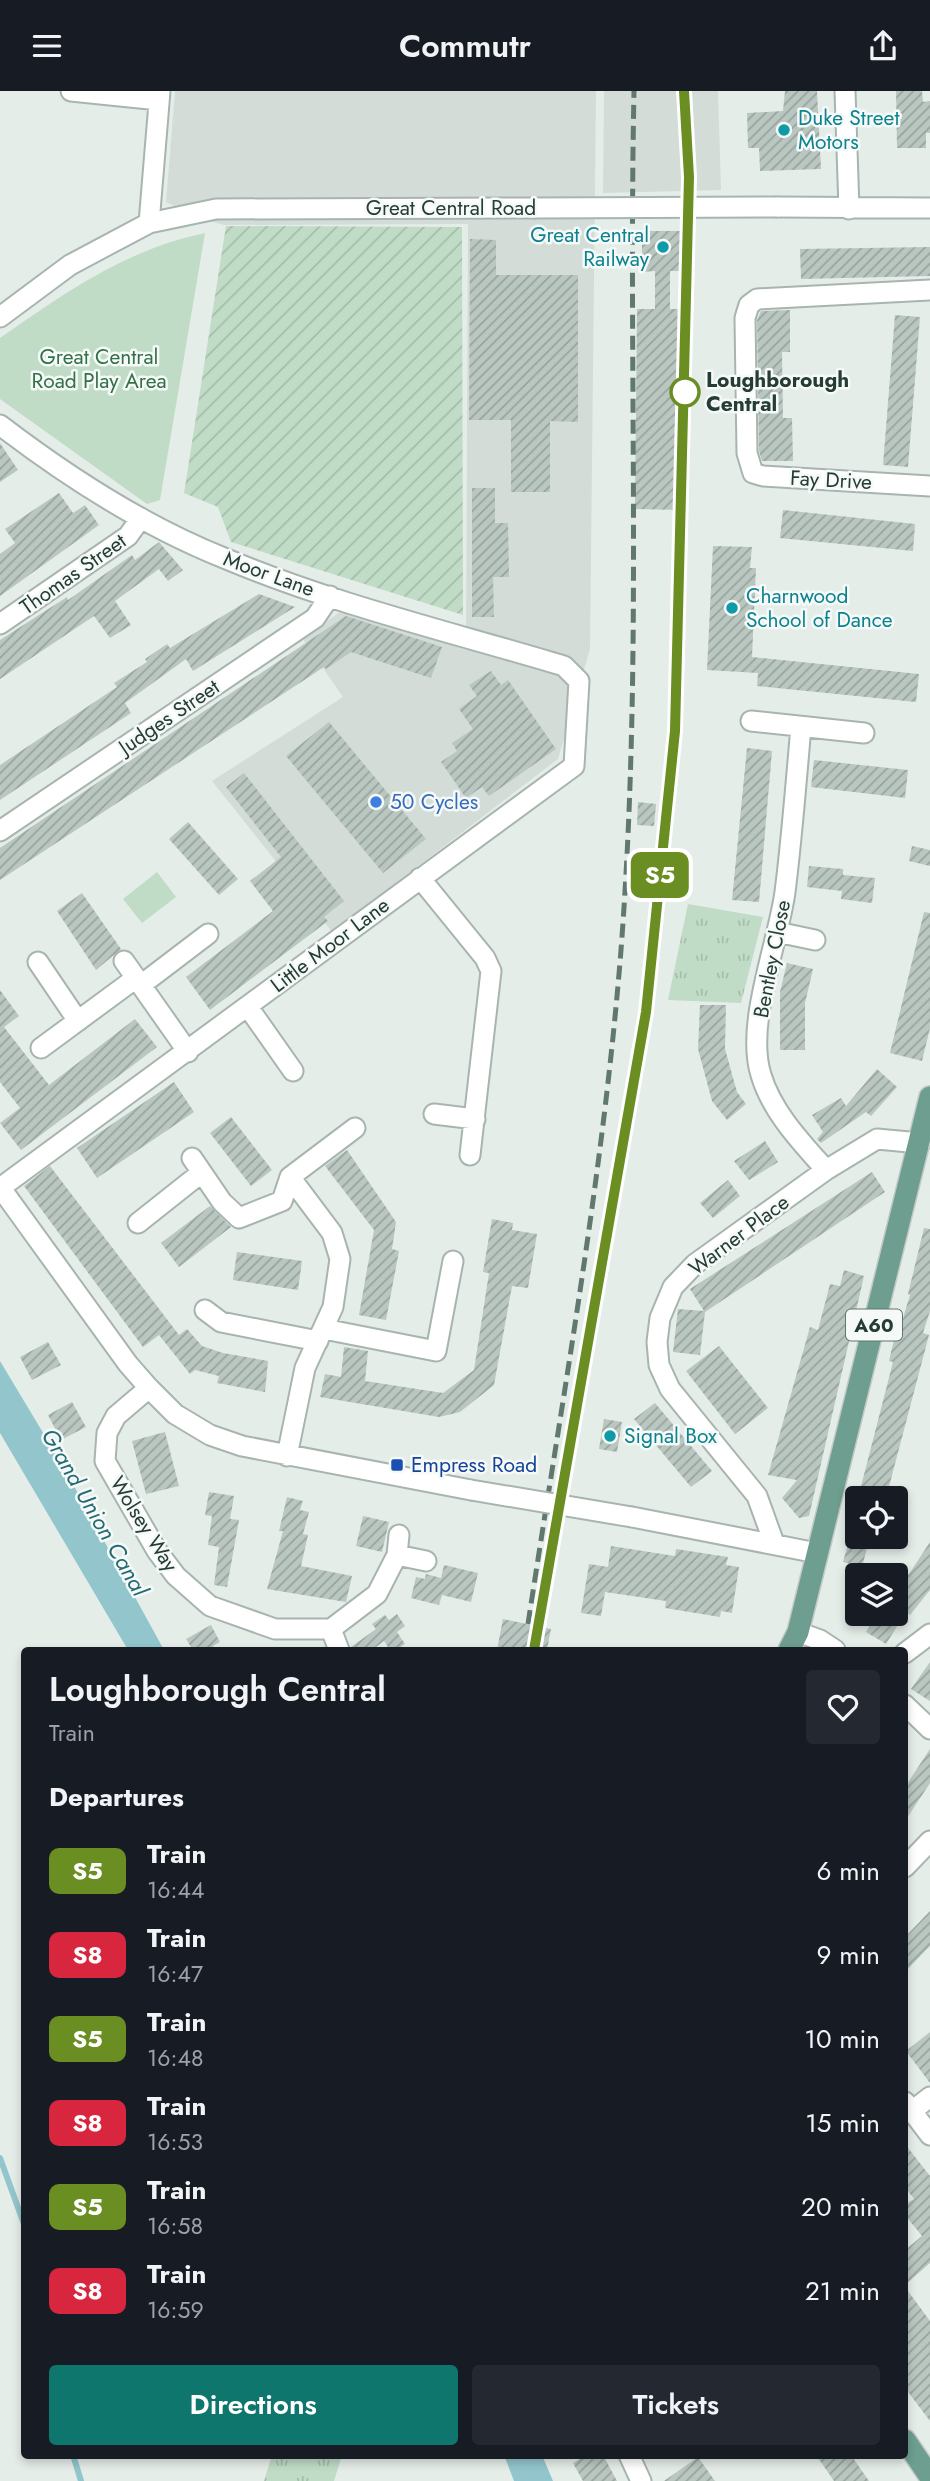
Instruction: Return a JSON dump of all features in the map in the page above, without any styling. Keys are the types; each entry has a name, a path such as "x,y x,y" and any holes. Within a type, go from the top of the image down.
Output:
{"main road":[{"name":"A60","path":"794,1641 930,1097"},
{"path":"908,2444 930,2477"}],"street":[{"path":"71,91 160,96 149,223"},
{"path":"845,91 849,209"},
{"name":"Great Central Road","path":"0,317 70,265 149,223 216,209 930,208"},
{"name":"Fay Drive","path":"930,290 768,297 757,299 750,306 745,318 747,453 753,473 763,476 930,486"},
{"name":"Moor Lane","path":"0,425 141,518 225,559 330,596 564,666"},
{"name":"Thomas Street","path":"0,624 128,536 141,518"},
{"name":"Judges Street","path":"0,831 315,618 330,596"},
{"name":"Little Moor Lane","path":"0,1187 188,1052 574,766 579,681 564,666"},
{"path":"751,721 864,733"},
{"name":"Bentley Close","path":"801,727 785,893 763,989 758,1031 760,1073 775,1106 826,1170"},
{"path":"420,878 485,958 491,971 470,1155"},
{"path":"777,932 816,940"},
{"path":"41,1048 208,934"},
{"path":"124,961 188,1052"},
{"path":"38,962 78,1021"},
{"path":"248,1007 293,1071"},
{"path":"434,1114 475,1119"},
{"path":"138,1223 197,1166 222,1202 239,1218 282,1201 290,1177 355,1128"},
{"name":"Warner Place","path":"774,1543 757,1496 670,1389 659,1365 657,1342 660,1318 673,1287 695,1264 826,1170 877,1139 920,1143"},
{"path":"287,1456 305,1368 333,1307 340,1259 332,1234 290,1177"},
{"path":"0,1187 128,1364 175,1414 210,1435 242,1446 287,1456 632,1517 817,1553"},
{"path":"205,1310 221,1322 436,1351 453,1261"},
{"name":"Wolsey Way","path":"149,1388 116,1416 107,1433 105,1461 157,1551 194,1595 230,1615 275,1629 331,1629"},
{"path":"338,1647 331,1629 377,1594 397,1555 398,1535"},
{"path":"397,1555 426,1561"},
{"path":"908,1651 930,1634"},
{"path":"794,1641 820,1640 830,1647"},
{"path":"908,1708 930,1729"},
{"path":"908,1864 930,1841"},
{"path":"930,2097 909,2107 930,2135"},
{"path":"631,2459 641,2481"}],"shaded area":[{"path":"175,91 596,91 590,649 558,759 332,932 212,781 343,697 302,638 343,610 466,650 468,224 224,225 203,219 166,202"},
{"path":"604,91 718,91 721,190 603,193"}],"green space":[{"path":"226,226 462,227 463,615 231,542 218,507 184,493"},
{"name":"Great Central Road Play Area","path":"205,233 160,500 147,504 0,399 0,338 73,289 122,262 148,250"},
{"path":"157,872 176,897 142,923 123,899"},
{"path":"688,904 763,917 741,1003 668,1000"},
{"path":"271,2459 341,2459 334,2481 264,2481"}],"water":[{"path":"0,1361 63,1466 162,1647 126,1647 0,1433"},
{"path":"506,2459 544,2459 553,2481 514,2481"}],"building":[{"name":"Duke Street Motors","path":"785,91 817,91 821,169 760,171 759,148 748,148 747,113 783,111"},
{"path":"896,91 922,91 923,102 930,101 930,133 926,133 926,148 897,148"},
{"path":"642,231 681,231 682,271 670,271 670,309 683,309 680,510 635,509 637,309 655,309 655,271 642,272"},
{"path":"470,239 496,240 496,275 578,275 578,422 550,421 550,492 511,492 511,420 469,420"},
{"path":"930,247 930,276 801,279 800,249"},
{"path":"790,310 790,352 782,352 783,418 792,418 793,461 762,461 759,451 757,320 761,311"},
{"path":"895,315 920,317 908,467 883,465"},
{"path":"0,443 18,470 0,482"},
{"path":"472,488 495,488 495,523 508,523 509,577 493,577 494,617 472,617"},
{"path":"59,493 73,513 85,505 99,525 0,596 0,554 15,543 5,529"},
{"path":"783,510 915,524 913,551 780,538"},
{"path":"159,542 183,570 168,581 159,569 115,601 131,625 110,638 94,616 0,679 0,640 67,597 68,600 132,555 135,560"},
{"path":"713,546 752,547 750,568 756,568 752,657 919,674 916,702 757,686 758,673 707,670"},
{"path":"259,594 295,607 193,671 186,659 125,703 131,713 0,800 0,765 117,687 114,683 147,662 145,659 167,644 170,648"},
{"path":"346,616 442,647 431,678 351,652 326,669 324,667 0,880 0,848"},
{"path":"491,671 501,685 508,680 556,749 489,796 482,787 466,798 441,762 457,751 452,743 473,729 459,709 477,696 469,685"},
{"path":"329,722 426,839 383,873 286,756"},
{"path":"747,748 772,751 759,902 732,900"},
{"path":"814,760 908,770 905,798 811,787"},
{"path":"244,773 344,901 324,917 328,921 210,1010 186,977 273,911 250,881 281,857 226,787"},
{"path":"638,802 656,804 654,826 637,825"},
{"path":"188,822 238,879 219,895 169,839"},
{"path":"912,846 930,850 930,866 909,861"},
{"path":"809,866 843,869 843,875 875,878 872,903 841,899 842,891 807,887"},
{"path":"82,893 121,949 96,970 57,911"},
{"path":"924,912 930,913 930,1028 922,1061 890,1053"},
{"path":"787,963 813,969 805,1003 805,1050 780,1050 780,992"},
{"path":"0,990 19,1016 4,1027 49,1085 135,1019 157,1047 21,1150 0,1123 20,1108 0,1082"},
{"path":"700,1005 726,1005 725,1049 737,1092 746,1104 727,1120 712,1101 698,1049"},
{"path":"877,1069 897,1087 871,1116 866,1112 821,1143 817,1139 823,1132 812,1115 841,1098 846,1106"},
{"path":"174,1082 194,1112 97,1178 77,1148"},
{"path":"231,1117 272,1170 251,1186 210,1133"},
{"path":"765,1141 778,1162 749,1180 734,1161"},
{"path":"347,1150 396,1222 392,1249 399,1251 386,1320 359,1315 374,1230 325,1166"},
{"path":"50,1166 179,1335 187,1329 202,1346 223,1353 268,1361 265,1392 217,1383 219,1376 195,1370 190,1374 159,1335 143,1347 24,1186"},
{"path":"872,1172 885,1192 705,1312 700,1355 673,1352 678,1309 704,1311 690,1289"},
{"path":"728,1180 740,1196 713,1218 700,1203"},
{"path":"210,1206 231,1227 179,1267 161,1243"},
{"path":"492,1219 513,1223 512,1230 537,1234 528,1288 512,1286 494,1385 460,1412 439,1417 320,1397 325,1374 341,1377 344,1347 368,1351 365,1381 443,1393 474,1370 489,1273 483,1272"},
{"path":"924,1228 930,1229 930,1311 923,1333 929,1335 889,1486 861,1486 893,1362 889,1361 897,1327 900,1328 910,1295 908,1294"},
{"path":"237,1252 302,1261 298,1290 233,1280"},
{"path":"844,1270 864,1276 809,1516 799,1518 782,1498 797,1480 768,1475 810,1327 818,1330 830,1284 840,1286"},
{"path":"48,1342 61,1365 32,1380 20,1357"},
{"path":"719,1346 768,1408 735,1434 686,1371"},
{"path":"72,1402 86,1427 61,1440 48,1415"},
{"path":"655,1403 712,1471 691,1487 634,1419"},
{"name":"Signal Box","path":"604,1419 622,1422 617,1452 599,1449"},
{"path":"165,1432 179,1486 146,1494 132,1441"},
{"path":"209,1492 234,1496 230,1519 239,1520 227,1587 214,1585 219,1547 208,1545 212,1516 205,1515"},
{"path":"287,1497 303,1501 300,1510 309,1512 303,1534 308,1535 301,1566 352,1576 346,1602 267,1589 283,1531 279,1531"},
{"path":"363,1516 389,1522 382,1552 356,1546"},
{"path":"930,1542 930,1590 910,1615 908,1614 909,1574"},
{"path":"611,1546 675,1556 676,1549 728,1557 726,1565 739,1567 732,1613 721,1611 720,1617 665,1608 666,1601 605,1592 601,1616 581,1613 589,1564 608,1567"},
{"path":"847,1549 867,1549 863,1563 843,1562"},
{"path":"444,1565 478,1573 471,1602 442,1595 439,1605 411,1598 416,1577 425,1579 426,1574 441,1578"},
{"path":"397,1614 405,1626 397,1632 405,1644 400,1647 388,1647 384,1641 376,1647 351,1647 376,1629 372,1624 385,1615 389,1620"},
{"path":"503,1619 551,1629 548,1647 498,1647"},
{"path":"211,1625 220,1642 214,1647 191,1647 186,1639"},
{"path":"870,1626 897,1626 886,1644 866,1632"},
{"path":"930,1662 930,1701 911,1689"},
{"path":"930,1749 930,1783 908,1816 908,1782"},
{"path":"930,1911 930,1946 908,1969 908,1934"},
{"path":"930,2032 930,2083 908,2054 908,2049"},
{"path":"908,2148 930,2176 930,2263 908,2282 908,2248 922,2236 908,2219 908,2202 914,2199 908,2191"},
{"path":"908,2291 930,2321 930,2421 908,2392"},
{"path":"580,2459 605,2459 617,2481 583,2481 573,2463"},
{"path":"695,2459 699,2459 715,2481 664,2481"},
{"path":"819,2459 854,2459 869,2481 834,2481"}],"waterway":[{"path":"0,2158 21,2216"},
{"path":"74,2459 81,2481"}],"railway":[{"path":"528,1624 593,1204 621,950 628,843 633,628 634,91"},
{"path":"539,1626 645,1012 675,731 689,177 684,91"}],"train":[{"name":"S5","path":"535,1647 646,1012 675,731 689,177 684,91"}],"place":[{"name":"Duke Street Motors","path":"784,130"},
{"name":"Great Central Railway","path":"663,247"},
{"name":"Loughborough Central","path":"685,392"},
{"name":"Charnwood School of Dance","path":"732,608"},
{"name":"50 Cycles","path":"376,802"},
{"name":"Signal Box","path":"610,1436"},
{"name":"Empress Road","path":"397,1465"}],"water label":[{"name":"Grand Union Canal","path":"95,1512"}]}
